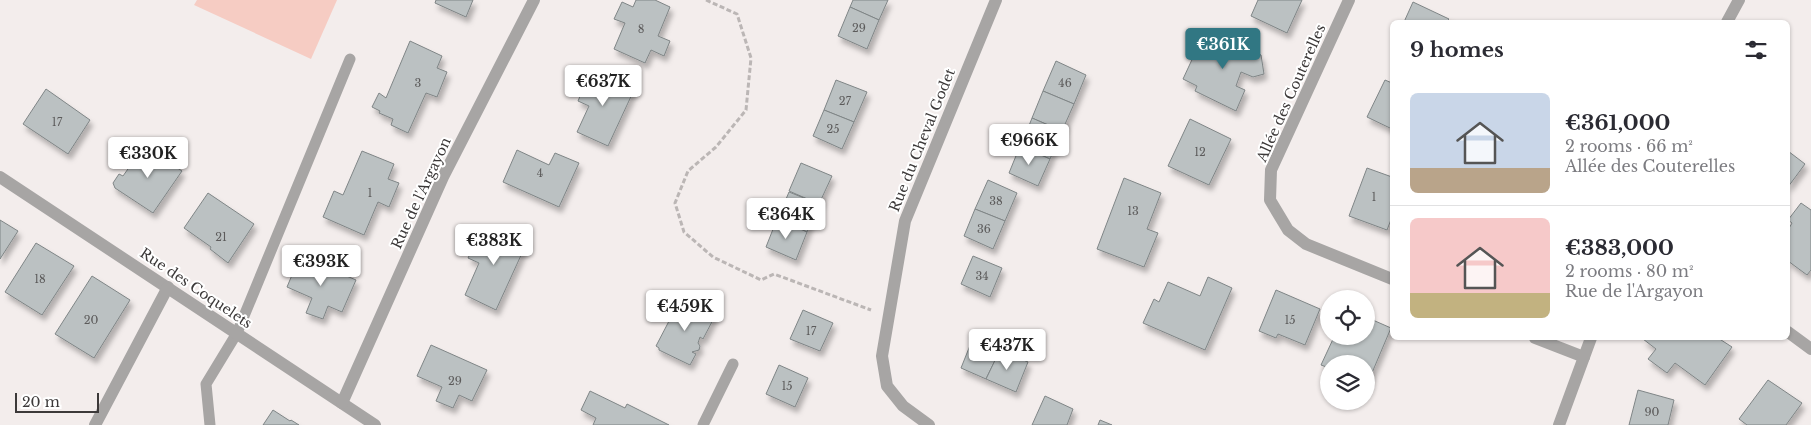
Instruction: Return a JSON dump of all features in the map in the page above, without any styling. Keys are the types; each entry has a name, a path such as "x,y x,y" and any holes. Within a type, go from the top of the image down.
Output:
{"street":[{"name":"Rue de l'Argayon","path":"342,403 443,177 534,0"},
{"name":"Rue du Cheval Godet","path":"930,425 903,406 887,386 882,356 888,317 904,221 996,0"},
{"name":"Allée des Couterelles","path":"1349,0 1271,170 1270,200 1288,230 1306,244 1390,278"},
{"path":"1729,20 1739,0"},
{"name":"Rue des Coquelets","path":"0,177 375,425"},
{"path":"95,425 168,287"},
{"path":"1790,333 1811,349"},
{"path":"1540,340 1584,357"},
{"path":"1560,425 1590,340"}],"lane":[{"path":"210,425 206,384 236,333 350,59"},
{"path":"703,425 732,364"}],"path":[{"path":"706,0 737,14 751,58 746,110 716,147 688,170 678,195 675,203 684,232 713,257 761,280 774,274 888,317"}],"shaded area":[{"path":"197,0 337,0 311,59 194,5"}],"building":[{"path":"436,0 473,0 466,17 435,3"},
{"path":"636,0 655,0 670,7 658,36 670,41 664,56 651,50 645,63 614,49 625,23 614,19 622,2 633,7"},
{"path":"853,0 888,0 879,20 850,7"},
{"path":"1258,0 1302,0 1287,33 1251,16"},
{"path":"1413,2 1449,19 1448,20 1405,20"},
{"path":"850,7 879,20 867,49 838,36"},
{"path":"1211,33 1261,55 1264,74 1253,77 1241,72 1236,86 1245,90 1236,111 1195,91 1197,86 1183,79 1196,51 1200,53"},
{"path":"410,41 442,56 437,68 447,72 437,97 426,93 408,133 391,125 393,119 379,113 380,111 372,107 379,93 386,98"},
{"path":"1056,61 1086,75 1074,104 1043,91"},
{"path":"591,70 634,90 608,146 577,132 589,106 578,101"},
{"path":"836,80 867,92 854,122 824,110"},
{"path":"1385,80 1390,82 1390,128 1367,117"},
{"path":"46,89 90,120 68,154 23,124"},
{"path":"1043,91 1074,104 1062,131 1032,118"},
{"path":"824,110 854,122 842,149 813,136"},
{"path":"1032,118 1062,131 1050,159 1021,146"},
{"path":"1190,119 1231,139 1209,185 1168,166"},
{"path":"144,146 182,171 153,213 115,188 113,183 119,174 123,176"},
{"path":"1020,146 1050,159 1038,186 1009,173"},
{"path":"517,150 549,165 555,153 579,163 559,207 503,182"},
{"path":"362,151 394,164 388,179 399,183 389,207 378,202 364,235 323,217 334,191 343,195"},
{"path":"1790,153 1805,164 1790,184"},
{"path":"801,163 832,176 819,204 789,191"},
{"path":"1367,168 1390,176 1390,222 1387,230 1349,216"},
{"path":"1124,178 1161,193 1147,229 1158,233 1144,267 1097,249"},
{"path":"988,180 1017,193 1005,221 975,209"},
{"path":"789,192 819,204 807,232 778,218"},
{"path":"208,193 254,224 228,263 210,249 211,247 184,228"},
{"path":"1801,203 1811,210 1811,270 1807,275 1790,262 1790,226 1792,223 1790,217"},
{"path":"975,209 1005,221 993,249 964,236"},
{"path":"777,219 807,232 796,260 766,247"},
{"path":"0,220 18,231 0,259"},
{"path":"496,226 528,240 496,310 465,295 479,263 468,258 479,235 489,239"},
{"path":"36,243 74,266 42,315 5,292"},
{"path":"300,256 356,280 342,312 328,306 323,319 306,313 312,298 287,287"},
{"path":"973,256 1002,268 990,297 961,284"},
{"path":"92,276 130,300 94,358 55,334"},
{"path":"1208,277 1232,288 1205,350 1143,323 1154,299 1159,302 1168,282 1200,296"},
{"path":"1276,290 1320,309 1305,345 1278,334 1276,338 1259,331"},
{"path":"680,300 715,316 703,339 700,337 698,343 700,346 699,350 692,352 696,354 690,365 659,350 656,346"},
{"path":"803,310 833,323 820,351 790,339"},
{"path":"1375,321 1390,328 1375,366 1375,355 1326,355 1330,345 1375,345"},
{"path":"973,338 1000,350 986,379 961,368"},
{"path":"1644,340 1721,340 1732,347 1705,385 1675,363 1667,373 1648,359 1656,349"},
{"path":"431,345 487,370 472,401 459,395 453,408 436,401 442,387 417,376"},
{"path":"1000,350 1028,362 1016,392 986,379"},
{"path":"779,365 808,378 795,407 766,394"},
{"path":"1768,380 1802,403 1786,425 1747,425 1739,419"},
{"path":"1638,390 1674,400 1668,425 1629,425"},
{"path":"590,391 625,408 627,404 669,425 593,425 596,418 581,410"},
{"path":"1045,396 1073,409 1067,425 1032,425"},
{"path":"273,410 290,421 299,425 263,425"},
{"path":"1100,420 1112,425 1098,425"}]}
